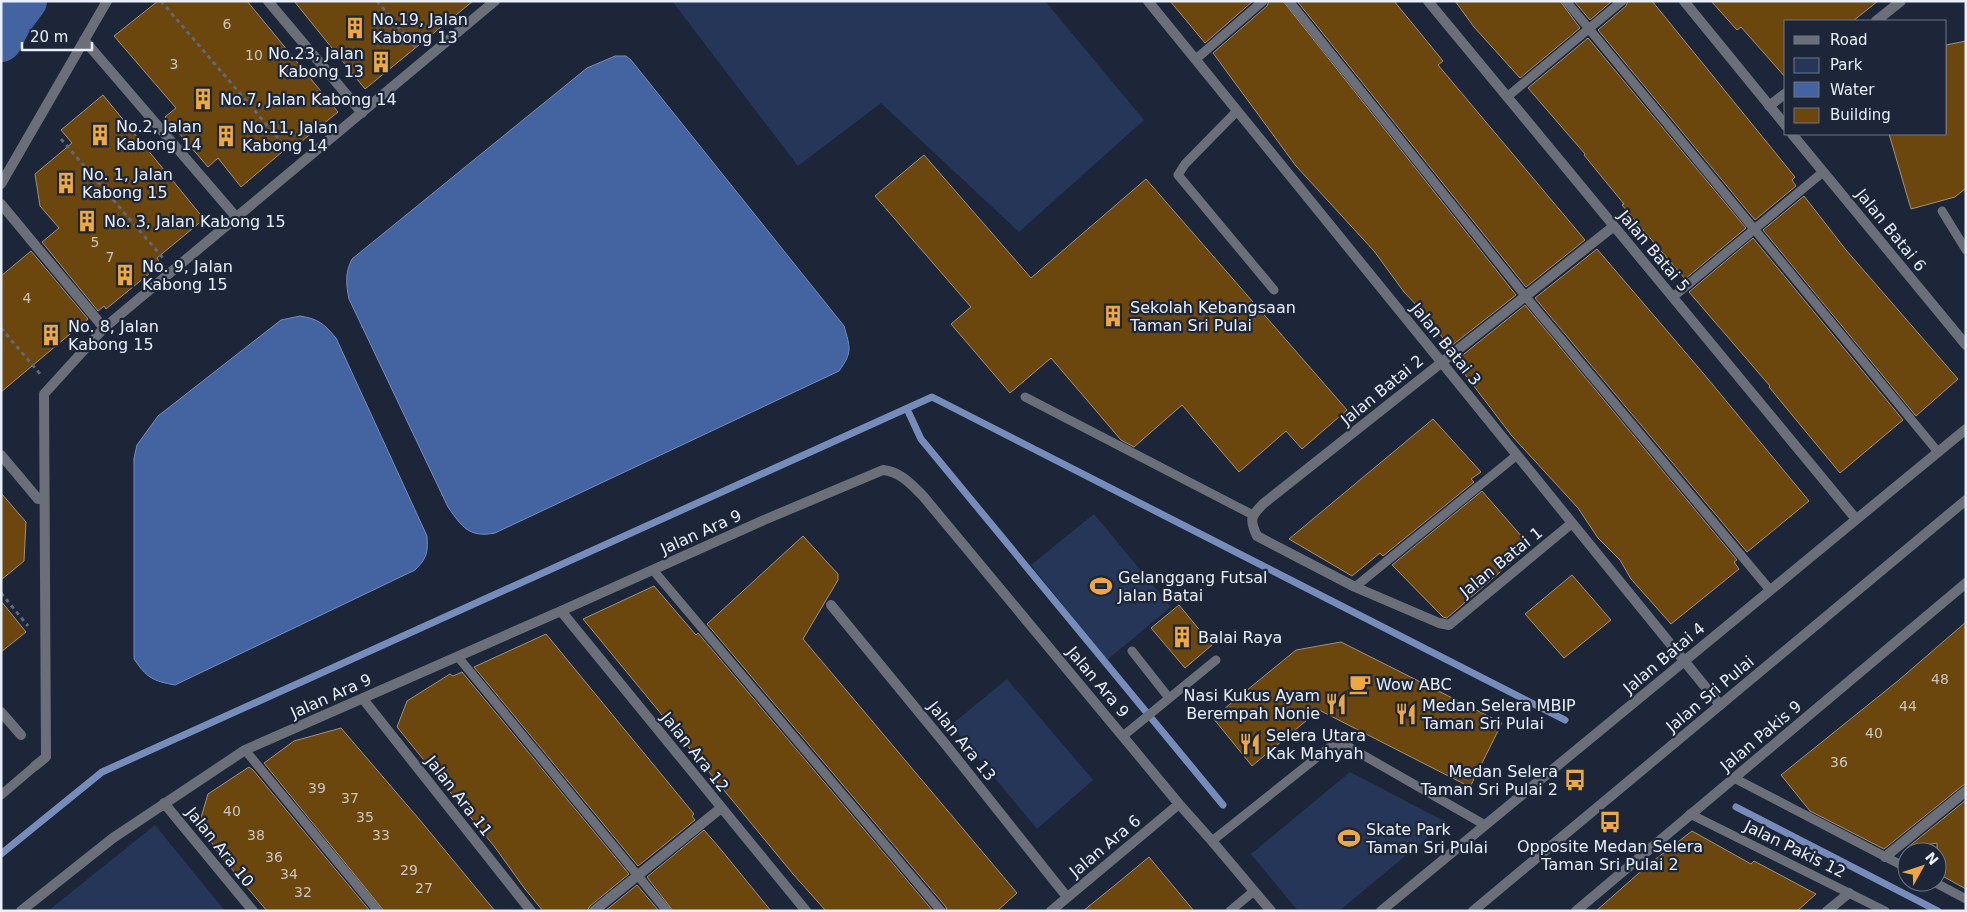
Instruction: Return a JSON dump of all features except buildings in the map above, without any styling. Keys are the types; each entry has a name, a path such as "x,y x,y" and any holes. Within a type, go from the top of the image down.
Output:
{"street":[{"path":"1,184 107,1"},
{"path":"268,1 362,113"},
{"name":"Jalan Batai 3","path":"1148,1 1720,705"},
{"name":"Jalan Batai 5","path":"1428,1 1856,519"},
{"path":"1684,1 1784,124"},
{"path":"1877,20 1901,1"},
{"path":"35,766 46,757 44,394 104,328 426,60 488,4"},
{"path":"84,40 237,218"},
{"path":"1770,106 1784,95"},
{"name":"Jalan Batai 6","path":"1793,135 1966,345"},
{"path":"1,204 104,328"},
{"name":"Jalan Batai 2","path":"1253,515 1264,504 1614,226"},
{"name":"Jalan Batai 4","path":"1381,911 1966,429"},
{"path":"1,455 38,499"},
{"name":"Jalan Ara 9","path":"21,911 113,838 245,750 561,612 764,520 883,470 893,471 907,479 923,496 1270,911"},
{"name":"Jalan Sri Pulai","path":"1473,911 1966,500"},
{"path":"1253,515 1252,525 1257,536 1355,587"},
{"name":"Jalan Batai 1","path":"1355,587 1439,623 1449,625 1572,523"},
{"name":"Jalan Pakis 9","path":"1576,911 1966,584"},
{"name":"Jalan Ara 13","path":"831,605 1067,897"},
{"name":"Jalan Ara 12","path":"561,612 806,911"},
{"name":"Jalan Ara 11","path":"363,699 531,911"},
{"path":"1,712 21,735"},
{"path":"1885,857 1966,791"},
{"name":"Jalan Ara 10","path":"164,803 252,911"},
{"name":"Jalan Ara 6","path":"1051,911 1179,804"},
{"path":"594,911 721,808"},
{"path":"1827,911 1849,893"}],"lane":[{"path":"1196,59 1263,1"},
{"path":"1289,1 1526,297 1770,590"},
{"path":"1566,1 1938,452"},
{"path":"1507,97 1622,1"},
{"path":"1237,110 1185,164 1178,175 1274,290"},
{"path":"1673,297 1823,172"},
{"path":"1942,211 1966,250"},
{"path":"1026,397 1253,515"},
{"path":"1355,587 1517,455"},
{"path":"654,570 942,911"},
{"path":"1132,651 1169,698"},
{"path":"458,657 667,911"},
{"path":"1123,736 1216,660"},
{"path":"1212,841 1330,747 1349,747 1485,825"},
{"path":"245,750 378,911"},
{"path":"1,795 35,766"},
{"path":"1734,778 1897,863"},
{"name":"Jalan Pakis 12","path":"1690,814 1885,911"},
{"path":"1947,889 1966,899"},
{"path":"1230,911 1254,891"}],"path":[{"path":"161,1 300,164"},
{"path":"377,1 426,60"},
{"path":"61,139 174,270"},
{"path":"1,328 51,387"},
{"path":"1,593 46,647"}],"green space":[{"path":"672,1 1045,1 1144,120 1019,232 881,103 798,166"},
{"name":"Gelanggang Futsal Jalan Batai","path":"1094,514 1171,607 1107,660 1031,565"},
{"path":"1007,679 1093,780 1037,829 951,725"},
{"name":"Skate Park Taman Sri Pulai","path":"1350,772 1446,822 1339,911 1298,911 1251,854"},
{"path":"155,825 225,911 48,911"}],"water":[{"path":"615,56 626,56 631,60 844,326 849,344 847,359 839,371 495,533 479,534 472,532 462,525 448,507 349,299 348,269 352,259 587,68"},
{"path":"300,316 321,323 336,338 427,536 426,555 415,570 175,685 161,682 147,675 134,659 134,458 137,445 158,416 281,320"}],"waterway":[{"path":"1,41 11,21 26,1"},
{"path":"1,854 102,772 932,397 1565,720"},
{"path":"907,409 921,439 1223,805"},
{"path":"1736,807 1938,911"}],"place":[{"name":"No.19, Jalan Kabong 13","path":"355,28"},
{"name":"No.23, Jalan Kabong 13","path":"381,62"},
{"name":"No.7, Jalan Kabong 14","path":"203,99"},
{"name":"No.2, Jalan Kabong 14","path":"100,135"},
{"name":"No.11, Jalan Kabong 14","path":"226,136"},
{"name":"No. 1, Jalan Kabong 15","path":"66,183"},
{"name":"No. 3, Jalan Kabong 15","path":"87,221"},
{"name":"No. 9, Jalan Kabong 15","path":"125,275"},
{"name":"Sekolah Kebangsaan Taman Sri Pulai","path":"1113,316"},
{"name":"No. 8, Jalan Kabong 15","path":"51,335"},
{"name":"Gelanggang Futsal Jalan Batai","path":"1101,586"},
{"name":"Balai Raya","path":"1182,637"},
{"name":"Wow ABC","path":"1360,684"},
{"name":"Nasi Kukus Ayam Berempah Nonie","path":"1336,704"},
{"name":"Medan Selera MBIP Taman Sri Pulai","path":"1406,714"},
{"name":"Selera Utara Kak Mahyah","path":"1250,744"},
{"name":"Medan Selera Taman Sri Pulai 2","path":"1575,780"},
{"name":"Opposite Medan Selera Taman Sri Pulai 2","path":"1610,822"},
{"name":"Skate Park Taman Sri Pulai","path":"1349,838"}]}
